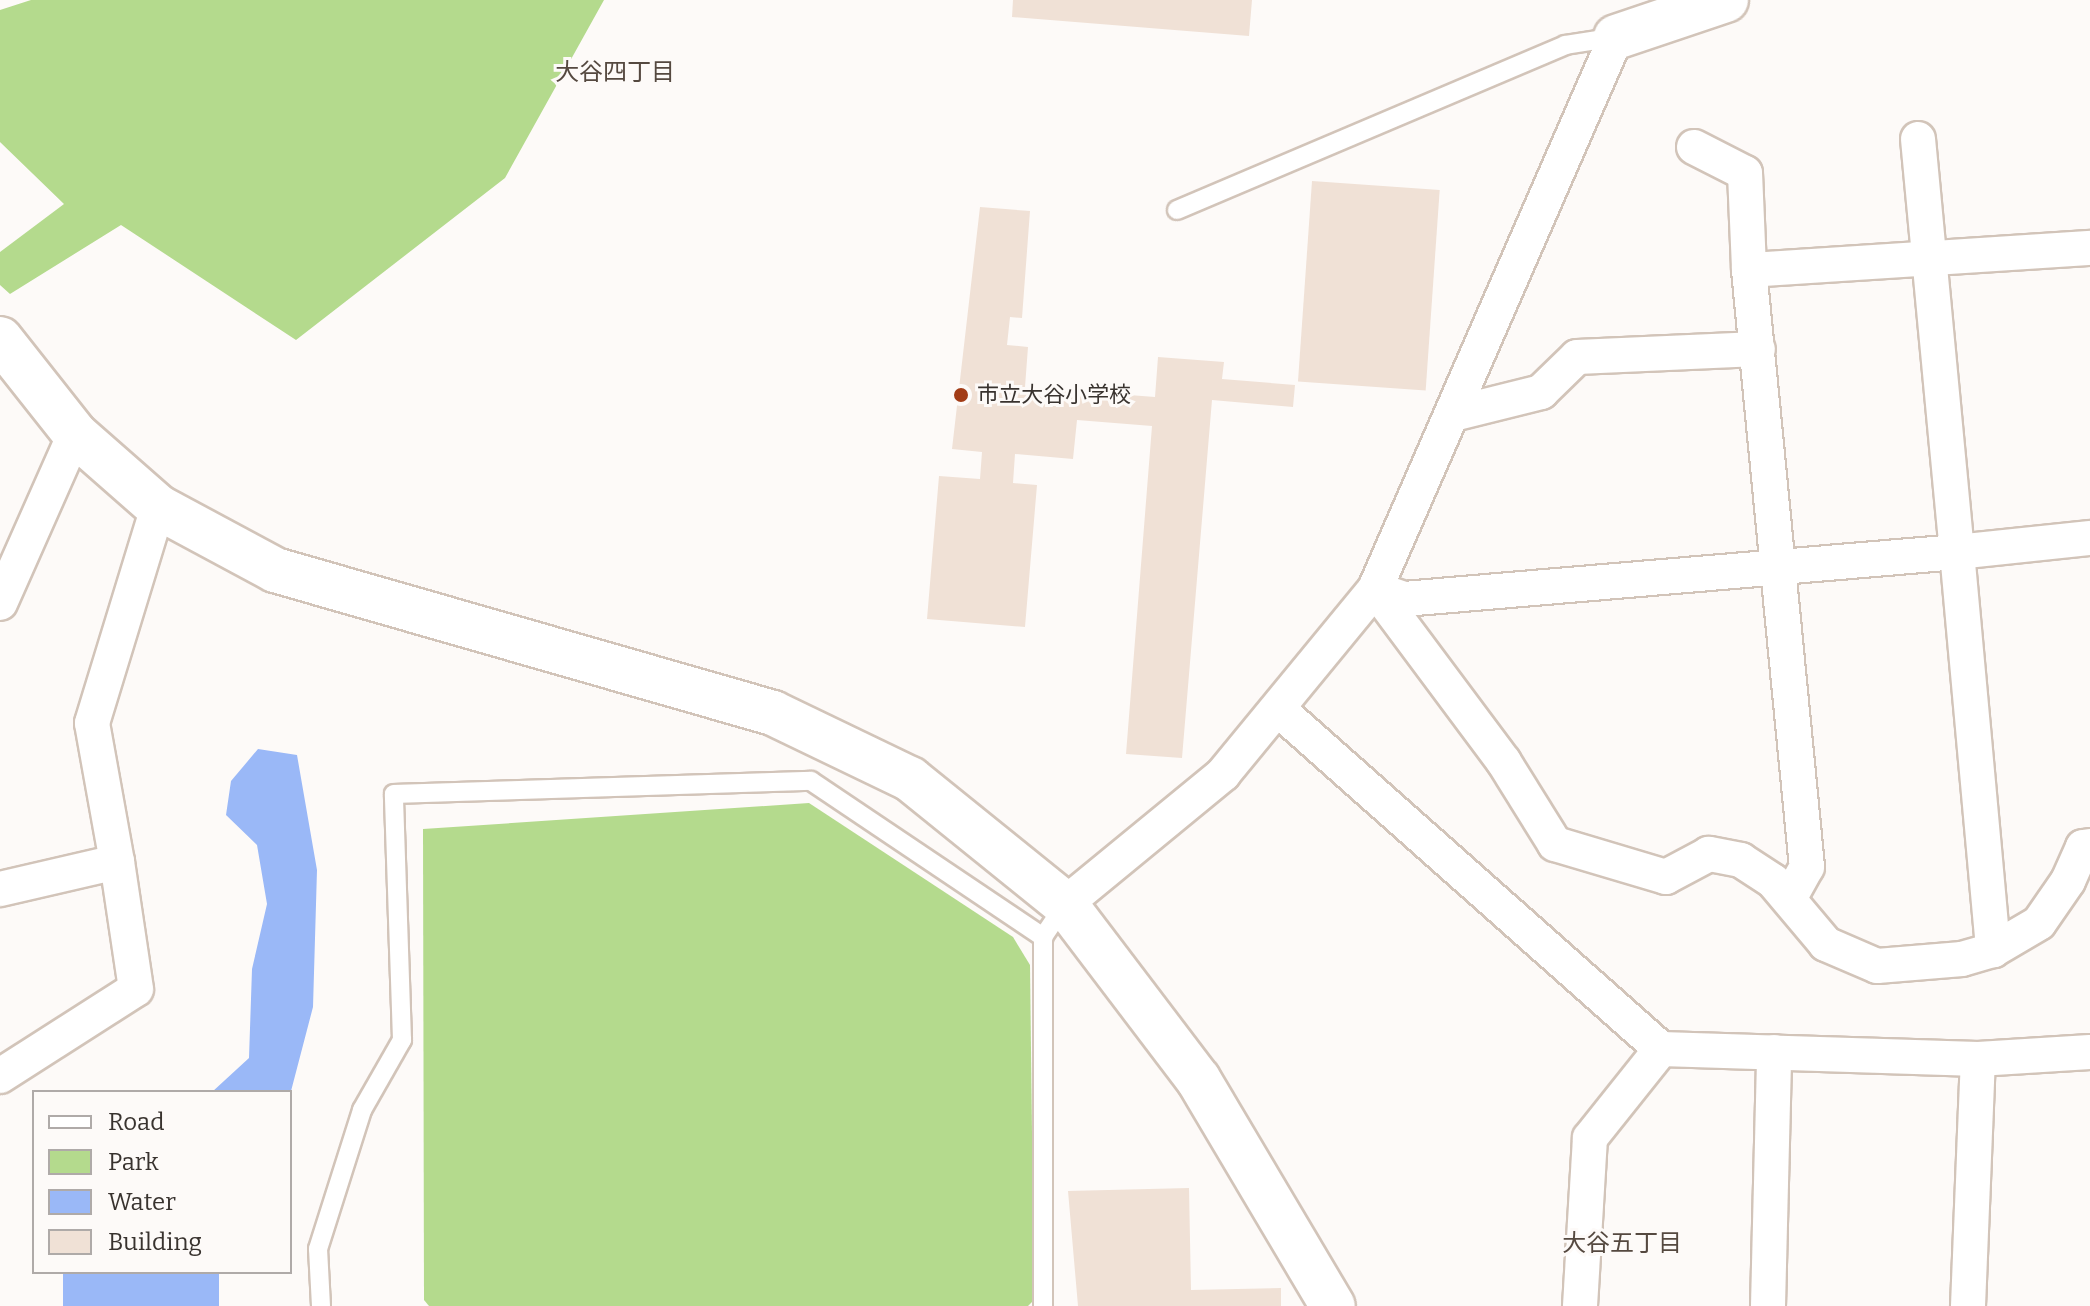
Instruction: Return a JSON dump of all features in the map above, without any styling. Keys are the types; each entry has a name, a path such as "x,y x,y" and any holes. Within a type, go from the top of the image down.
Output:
{"street":[{"path":"1054,920 1223,774 1279,710 1375,589 1457,413 1616,37 1726,0"},
{"path":"1918,139 1993,950"},
{"path":"1694,147 1745,173 1749,270 1781,566 1807,867 1789,899"},
{"path":"1749,270 2090,248"},
{"path":"0,339 75,434 158,507 275,570 773,713 851,747 910,779 1054,920 1198,1079 1333,1306"},
{"path":"1457,413 1541,392 1577,357 1758,349"},
{"path":"0,603 75,434"},
{"path":"0,1076 136,989 92,723 158,507"},
{"path":"1375,589 1404,599 2090,538"},
{"path":"1375,589 1504,762 1555,844 1666,877 1709,854 1741,860 1789,899 1826,944 1877,966 1962,959 1993,950 2039,923 2068,881 2083,847 2090,846"},
{"path":"1279,710 1661,1049 1978,1059 2090,1052"},
{"path":"0,889 117,862"},
{"path":"1580,1306 1590,1138 1661,1049"},
{"path":"1768,1306 1774,1052"},
{"path":"1968,1306 1978,1059"}],"lane":[{"path":"1177,210 1565,45 1616,37"},
{"path":"321,1306 318,1249 362,1110 402,1040 394,794 811,781 1054,920 1043,1306"}],"green space":[{"path":"31,0 604,0 505,178 296,340 121,225 10,294 0,285 0,252 64,204 0,142 0,10"},
{"path":"809,803 1013,937 1030,965 1034,1300 1028,1306 429,1306 424,1300 423,829"}],"water":[{"path":"258,749 297,755 317,870 313,1007 291,1090 214,1090 249,1058 252,969 267,904 257,845 226,815 231,781"},
{"path":"63,1274 219,1274 219,1306 63,1306"}],"building":[{"path":"1013,0 1252,0 1249,36 1012,17"},
{"path":"1312,181 1440,190 1426,390 1298,382"},
{"path":"980,207 1030,211 1022,318 1010,317 1007,345 1028,347 1025,387 1155,397 1158,357 1224,362 1222,379 1295,385 1293,407 1212,400 1182,758 1126,754 1152,426 1077,420 1073,459 1015,454 1013,483 1037,485 1025,627 927,619 939,476 980,479 982,452 952,449"},
{"path":"1189,1188 1191,1290 1281,1288 1281,1306 1078,1306 1068,1191"}],"place":[{"name":"市立大谷小学校","path":"961,395"}],"district":[{"name":"大谷四丁目","path":"615,73"},
{"name":"大谷五丁目","path":"1622,1244"}]}
